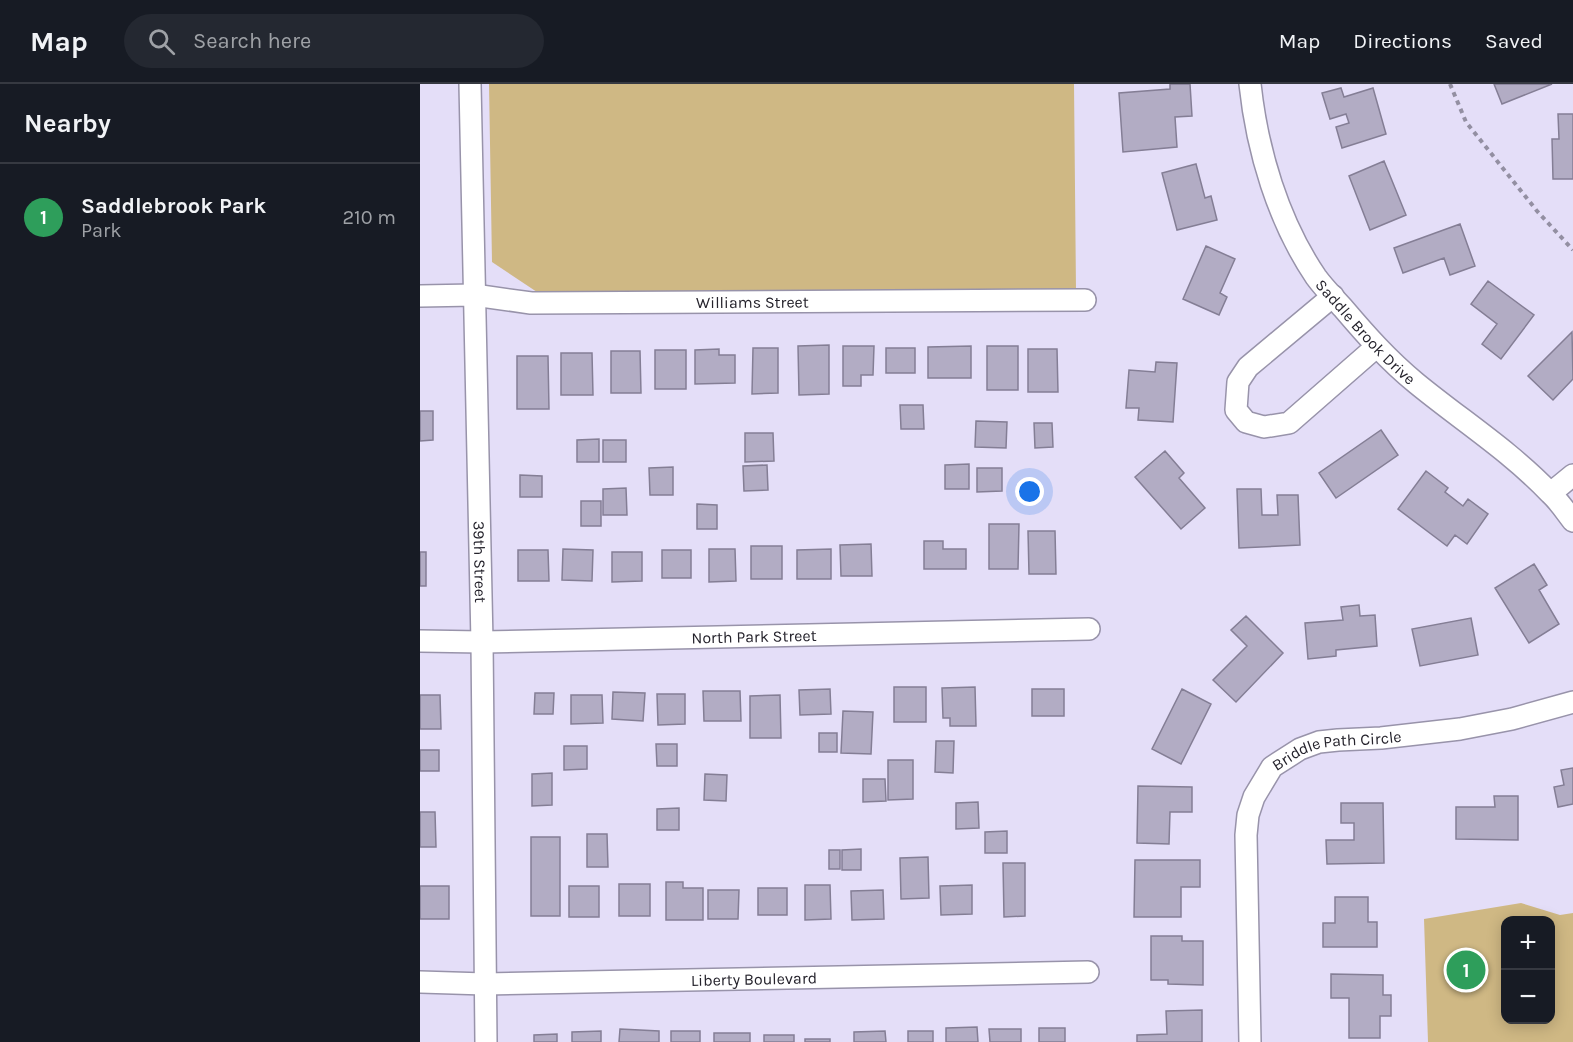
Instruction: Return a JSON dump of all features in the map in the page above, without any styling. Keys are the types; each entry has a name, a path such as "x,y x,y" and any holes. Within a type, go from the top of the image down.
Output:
{"street":[{"name":"39th Street","path":"470,84 482,642 486,1042"},
{"name":"Saddle Brook Drive","path":"1250,84 1261,151 1278,202 1299,248 1317,277 1377,347 1417,384 1499,446 1551,493 1573,521"},
{"name":"Williams Street","path":"420,296 474,295 531,303 1085,300"},
{"path":"1332,296 1248,367 1238,382 1236,410 1246,422 1264,427 1289,423 1377,347"},
{"path":"1551,493 1573,475"},
{"name":"North Park Street","path":"420,641 482,642 1089,629"},
{"name":"Briddle Path Circle","path":"1250,1042 1246,835 1248,815 1254,797 1272,767 1300,749 1319,742 1460,729 1512,719 1573,702"},
{"name":"Liberty Boulevard","path":"420,982 485,984 1088,972"}],"path":[{"path":"1450,84 1466,122 1537,211 1573,250"}],"shaded area":[{"path":"489,84 1074,84 1076,291 543,296 492,262"},
{"path":"1521,903 1560,915 1573,913 1573,1042 1428,1042 1424,919"}],"building":[{"path":"1170,84 1190,84 1192,116 1175,117 1177,147 1123,152 1119,93 1170,89"},
{"path":"1494,84 1552,84 1502,104"},
{"path":"1341,88 1344,97 1373,88 1386,134 1342,148 1336,127 1349,123 1346,114 1330,119 1322,93"},
{"path":"1558,114 1573,114 1573,179 1553,179 1552,139 1559,139"},
{"path":"1384,161 1406,215 1370,230 1349,176"},
{"path":"1196,164 1205,198 1211,196 1217,220 1177,230 1162,173"},
{"path":"1460,224 1475,266 1450,275 1444,258 1403,273 1394,248"},
{"path":"1206,246 1235,259 1220,293 1227,297 1219,315 1183,299"},
{"path":"1488,281 1534,315 1501,359 1482,344 1497,324 1471,304"},
{"path":"1572,332 1573,379 1553,400 1528,376"},
{"path":"829,345 829,394 799,395 798,346"},
{"path":"843,346 874,346 873,375 861,375 861,386 843,386"},
{"path":"971,346 971,378 928,378 928,347"},
{"path":"987,346 1018,346 1018,390 987,390"},
{"path":"753,348 778,348 778,393 752,394"},
{"path":"886,348 915,348 915,373 886,373"},
{"path":"719,349 719,355 735,355 735,383 695,384 695,350"},
{"path":"1028,349 1057,349 1058,392 1028,392"},
{"path":"655,350 686,350 686,389 655,389"},
{"path":"611,351 640,351 641,393 611,393"},
{"path":"561,353 592,353 593,395 561,395"},
{"path":"517,356 548,356 549,409 517,409"},
{"path":"1156,362 1177,363 1173,422 1138,420 1139,408 1126,408 1129,370 1155,372"},
{"path":"900,405 923,405 924,429 901,429"},
{"path":"420,411 433,411 433,440 420,441"},
{"path":"976,421 1007,422 1006,448 975,447"},
{"path":"1034,423 1052,423 1053,447 1035,448"},
{"path":"1381,430 1398,455 1336,498 1319,473"},
{"path":"745,433 773,433 774,461 745,462"},
{"path":"599,439 599,462 577,462 577,440"},
{"path":"603,440 626,440 626,462 603,462"},
{"path":"1165,451 1184,473 1179,478 1205,508 1181,529 1135,477"},
{"path":"969,464 969,489 945,489 945,465"},
{"path":"767,465 768,490 744,491 743,466"},
{"path":"673,467 673,495 650,495 649,468"},
{"path":"977,468 1002,468 1002,491 977,492"},
{"path":"1426,471 1448,488 1445,492 1463,506 1468,499 1488,514 1467,544 1455,535 1447,546 1398,509"},
{"path":"520,475 542,476 542,497 520,497"},
{"path":"626,488 627,515 603,515 603,489"},
{"path":"1237,489 1261,489 1262,515 1278,515 1277,495 1298,495 1300,545 1239,548"},
{"path":"581,501 601,501 601,526 581,526"},
{"path":"697,504 717,505 717,529 697,529"},
{"path":"989,524 1019,524 1018,569 989,569"},
{"path":"1028,531 1055,531 1056,574 1029,574"},
{"path":"924,541 943,541 943,549 966,549 966,569 924,569"},
{"path":"871,544 872,576 841,576 840,545"},
{"path":"751,546 782,546 782,579 751,579"},
{"path":"563,549 593,550 592,581 562,580"},
{"path":"709,549 735,549 736,581 709,582"},
{"path":"831,549 831,579 797,579 797,550"},
{"path":"518,550 548,550 549,581 518,581"},
{"path":"662,550 691,550 691,578 662,578"},
{"path":"420,552 426,552 426,586 420,586"},
{"path":"612,552 642,552 642,581 612,582"},
{"path":"1534,564 1547,585 1539,590 1559,624 1529,643 1495,588"},
{"path":"1359,605 1360,616 1375,615 1377,646 1336,650 1336,656 1308,659 1305,623 1343,620 1341,607"},
{"path":"1246,616 1283,653 1236,702 1213,680 1247,646 1231,630"},
{"path":"1471,618 1478,655 1420,666 1412,629"},
{"path":"894,687 926,687 926,722 894,722"},
{"path":"975,687 976,726 950,726 950,718 943,718 942,688"},
{"path":"830,689 831,714 800,715 799,690"},
{"path":"1032,689 1064,689 1064,716 1032,716"},
{"path":"1182,689 1211,704 1181,764 1152,749"},
{"path":"703,691 740,691 741,721 704,721"},
{"path":"613,692 645,693 643,721 612,719"},
{"path":"535,693 554,693 553,714 534,714"},
{"path":"657,694 685,694 685,724 658,725"},
{"path":"420,695 440,695 441,729 420,729"},
{"path":"571,695 602,695 603,723 571,724"},
{"path":"780,695 781,738 750,738 750,696"},
{"path":"843,711 873,712 871,754 841,753"},
{"path":"819,733 837,733 837,752 819,752"},
{"path":"936,741 954,741 953,773 935,772"},
{"path":"656,744 677,744 677,766 657,766"},
{"path":"564,746 587,746 587,769 564,770"},
{"path":"420,750 439,750 439,771 420,771"},
{"path":"888,760 913,760 913,799 888,800"},
{"path":"1573,768 1573,804 1558,807 1554,787 1564,785 1561,770"},
{"path":"552,773 552,805 532,806 532,774"},
{"path":"705,774 727,775 726,801 704,800"},
{"path":"863,779 885,779 886,801 863,802"},
{"path":"1138,786 1192,787 1192,812 1170,812 1169,844 1137,843"},
{"path":"1494,796 1518,796 1518,840 1456,839 1456,807 1495,807"},
{"path":"978,802 979,828 956,829 956,803"},
{"path":"1341,803 1383,803 1384,863 1327,864 1326,840 1354,840 1354,823 1341,823"},
{"path":"679,808 679,830 657,830 657,809"},
{"path":"420,812 435,812 436,847 420,847"},
{"path":"1007,831 1007,853 985,853 985,832"},
{"path":"587,834 607,834 608,867 587,867"},
{"path":"531,837 560,837 560,916 531,916"},
{"path":"861,849 861,870 842,870 842,850"},
{"path":"829,850 840,850 840,869 829,869"},
{"path":"928,857 929,898 901,899 900,858"},
{"path":"1135,860 1200,860 1200,887 1181,887 1181,917 1134,917"},
{"path":"1003,863 1025,863 1025,916 1004,917"},
{"path":"666,882 683,882 683,888 703,888 703,920 666,920"},
{"path":"619,884 650,884 650,916 619,916"},
{"path":"805,885 830,885 831,919 805,920"},
{"path":"972,885 972,914 941,915 940,886"},
{"path":"420,886 449,886 449,919 420,919"},
{"path":"569,886 599,886 599,917 569,917"},
{"path":"758,888 787,888 787,915 758,915"},
{"path":"708,890 739,890 738,919 708,919"},
{"path":"883,890 884,919 852,920 851,891"},
{"path":"1335,897 1368,897 1368,922 1377,922 1377,947 1323,947 1323,923 1335,923"},
{"path":"1151,936 1182,936 1182,941 1203,941 1203,985 1168,984 1168,980 1151,980"},
{"path":"1331,974 1383,975 1383,995 1391,995 1391,1016 1380,1016 1380,1038 1349,1038 1349,998 1331,998"},
{"path":"1202,1010 1202,1042 1137,1042 1137,1035 1167,1034 1166,1011"},
{"path":"977,1027 978,1042 946,1042 946,1028"},
{"path":"1039,1028 1065,1028 1065,1042 1039,1042"},
{"path":"620,1029 659,1031 659,1042 619,1042"},
{"path":"989,1029 1021,1029 1021,1042 990,1042"},
{"path":"601,1031 601,1042 572,1042 572,1032"},
{"path":"671,1031 700,1031 700,1042 671,1042"},
{"path":"885,1031 886,1042 854,1042 854,1032"},
{"path":"908,1031 933,1031 933,1042 908,1042"},
{"path":"714,1033 750,1033 750,1042 714,1042"},
{"path":"557,1034 557,1042 534,1042 534,1035"},
{"path":"764,1035 794,1035 794,1042 764,1042"},
{"path":"805,1039 830,1039 830,1042 805,1042"}],"place":[{"name":"Saddlebrook Park","path":"1466,970"}]}
